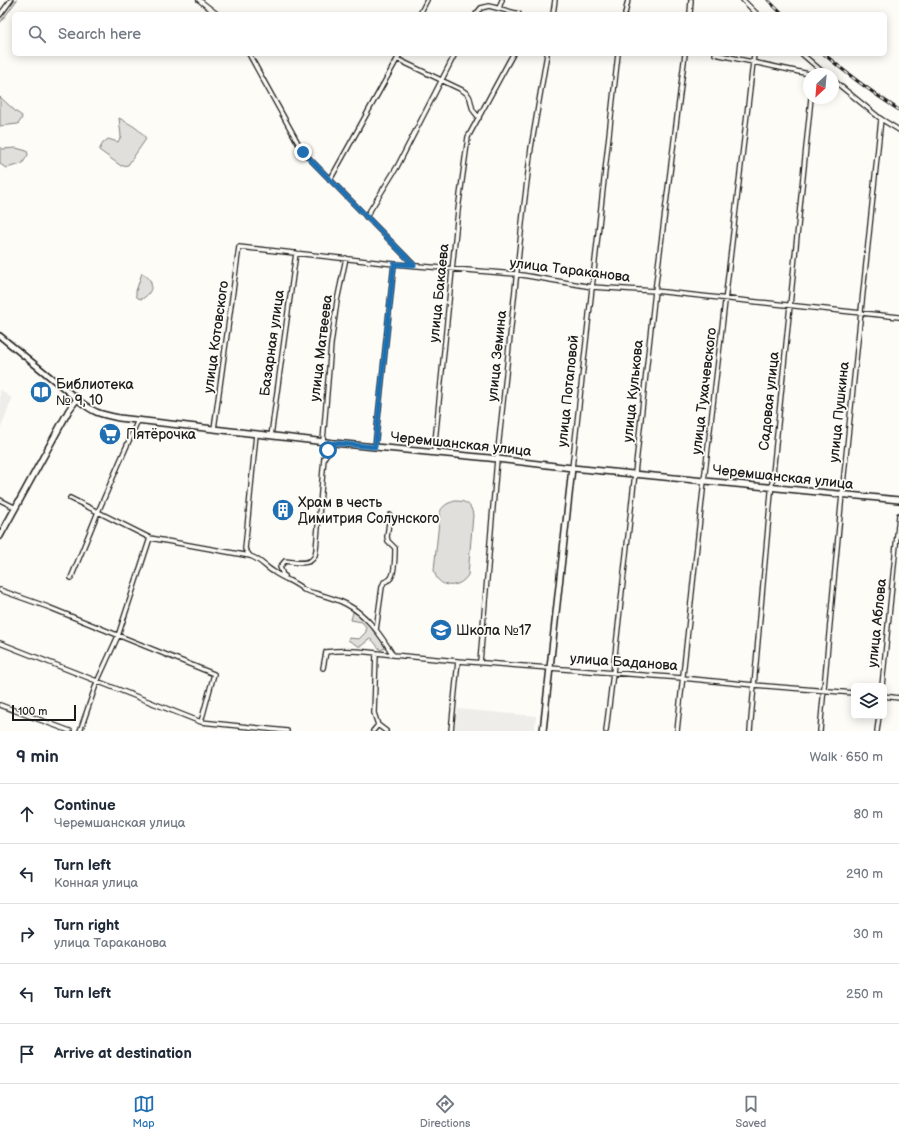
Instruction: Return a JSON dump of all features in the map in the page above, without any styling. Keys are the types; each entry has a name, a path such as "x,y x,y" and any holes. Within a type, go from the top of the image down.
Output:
{"main road":[{"name":"Черемшанская улица","path":"77,399 94,412 119,418 334,443 899,500"},
{"path":"0,536 69,410 77,399"},
{"name":"улица Потаповой","path":"543,731 572,468"}],"street":[{"path":"0,15 11,0"},
{"path":"199,0 214,12"},
{"path":"421,12 427,0"},
{"path":"499,8 502,0"},
{"path":"553,12 555,0"},
{"path":"625,12 628,0"},
{"path":"690,12 691,0"},
{"path":"743,0 755,12"},
{"path":"478,12 481,8 489,6 512,12"},
{"path":"250,56 303,152 414,265"},
{"path":"330,180 399,56"},
{"path":"366,217 397,167 454,56"},
{"path":"397,59 462,90 467,94 472,103 473,110 479,118 512,56"},
{"name":"улица Земина","path":"480,662 497,459 516,274 531,148 547,56"},
{"name":"улица Потаповой","path":"572,468 618,56"},
{"name":"улица Кулькова","path":"606,731 655,291 685,56"},
{"path":"724,56 803,73"},
{"name":"улица Тухачевского","path":"677,731 704,481 754,56"},
{"path":"804,56 818,68"},
{"path":"839,85 881,119 899,130"},
{"name":"Садовая улица","path":"750,731 771,488 791,305 810,104"},
{"name":"улица Бакаева","path":"434,452 458,210 468,137 479,118"},
{"name":"улица Пушкина","path":"820,731 860,313 881,119"},
{"name":"улица Тараканова","path":"239,247 394,264 516,274 592,287 655,291 899,317"},
{"name":"улица Котовского","path":"214,429 239,247"},
{"name":"Базарная улица","path":"271,436 296,253"},
{"name":"улица Матвеева","path":"323,441 332,337 337,301 346,258"},
{"path":"375,447 394,264"},
{"name":"Черемшанская улица","path":"0,336 77,399"},
{"path":"71,578 138,420"},
{"path":"250,556 245,549 256,434"},
{"path":"289,580 283,575 280,567 286,561 306,562 314,557 316,550 324,458 334,443"},
{"path":"70,498 150,538 256,558 273,572 300,586 304,590 346,603 362,615 376,630 383,638 393,655"},
{"path":"0,500 16,508"},
{"path":"376,630 382,587 384,582 390,580 392,576 395,557 395,548 388,541 387,537 390,515"},
{"name":"улица Аблова","path":"882,683 899,515"},
{"path":"80,731 97,682 118,636 150,538"},
{"path":"0,590 214,674 201,722"},
{"path":"0,643 201,722 287,731"},
{"name":"улица Баданова","path":"323,668 326,652 356,650 458,661 550,667 851,693"},
{"path":"376,653 374,713 378,725 386,731"},
{"path":"451,731 458,661"},
{"path":"887,696 899,698"},
{"path":"0,705 70,731"},
{"path":"877,731 879,719"},
{"path":"373,731 378,725"}],"shaded area":[{"path":"12,0 17,0 0,23 0,17"},
{"path":"0,97 22,116 18,124 0,126"},
{"path":"119,118 138,129 146,139 128,165 121,166 99,150 103,143 108,139 118,142 121,136"},
{"path":"0,147 3,149 16,148 27,151 28,155 22,164 6,168 0,164"},
{"path":"142,273 151,282 151,290 142,299 136,296 136,291"},
{"path":"0,389 12,399 0,430"},
{"path":"455,501 468,504 473,515 468,575 459,583 449,585 439,581 434,570 440,512 446,505"},
{"path":"353,612 360,615 368,622 373,631 385,645 385,648 381,650 377,647 374,641 370,639 368,639 361,646 358,646 348,640 349,638 359,639 366,632 366,627 362,622 351,620"},
{"path":"457,709 536,716 535,731 455,731"}],"railway":[{"path":"768,0 780,12"},
{"path":"826,56 861,84 899,110"}],"place":[{"name":"Библиотека № 9, 10","path":"41,392"},
{"name":"Пятёрочка","path":"110,434"},
{"name":"Храм в честь Димитрия Солунского","path":"283,510"},
{"name":"Школа №17","path":"441,630"}],"route":[{"path":"303,152 414,265 394,264 375,447 334,443 328,450"}]}
